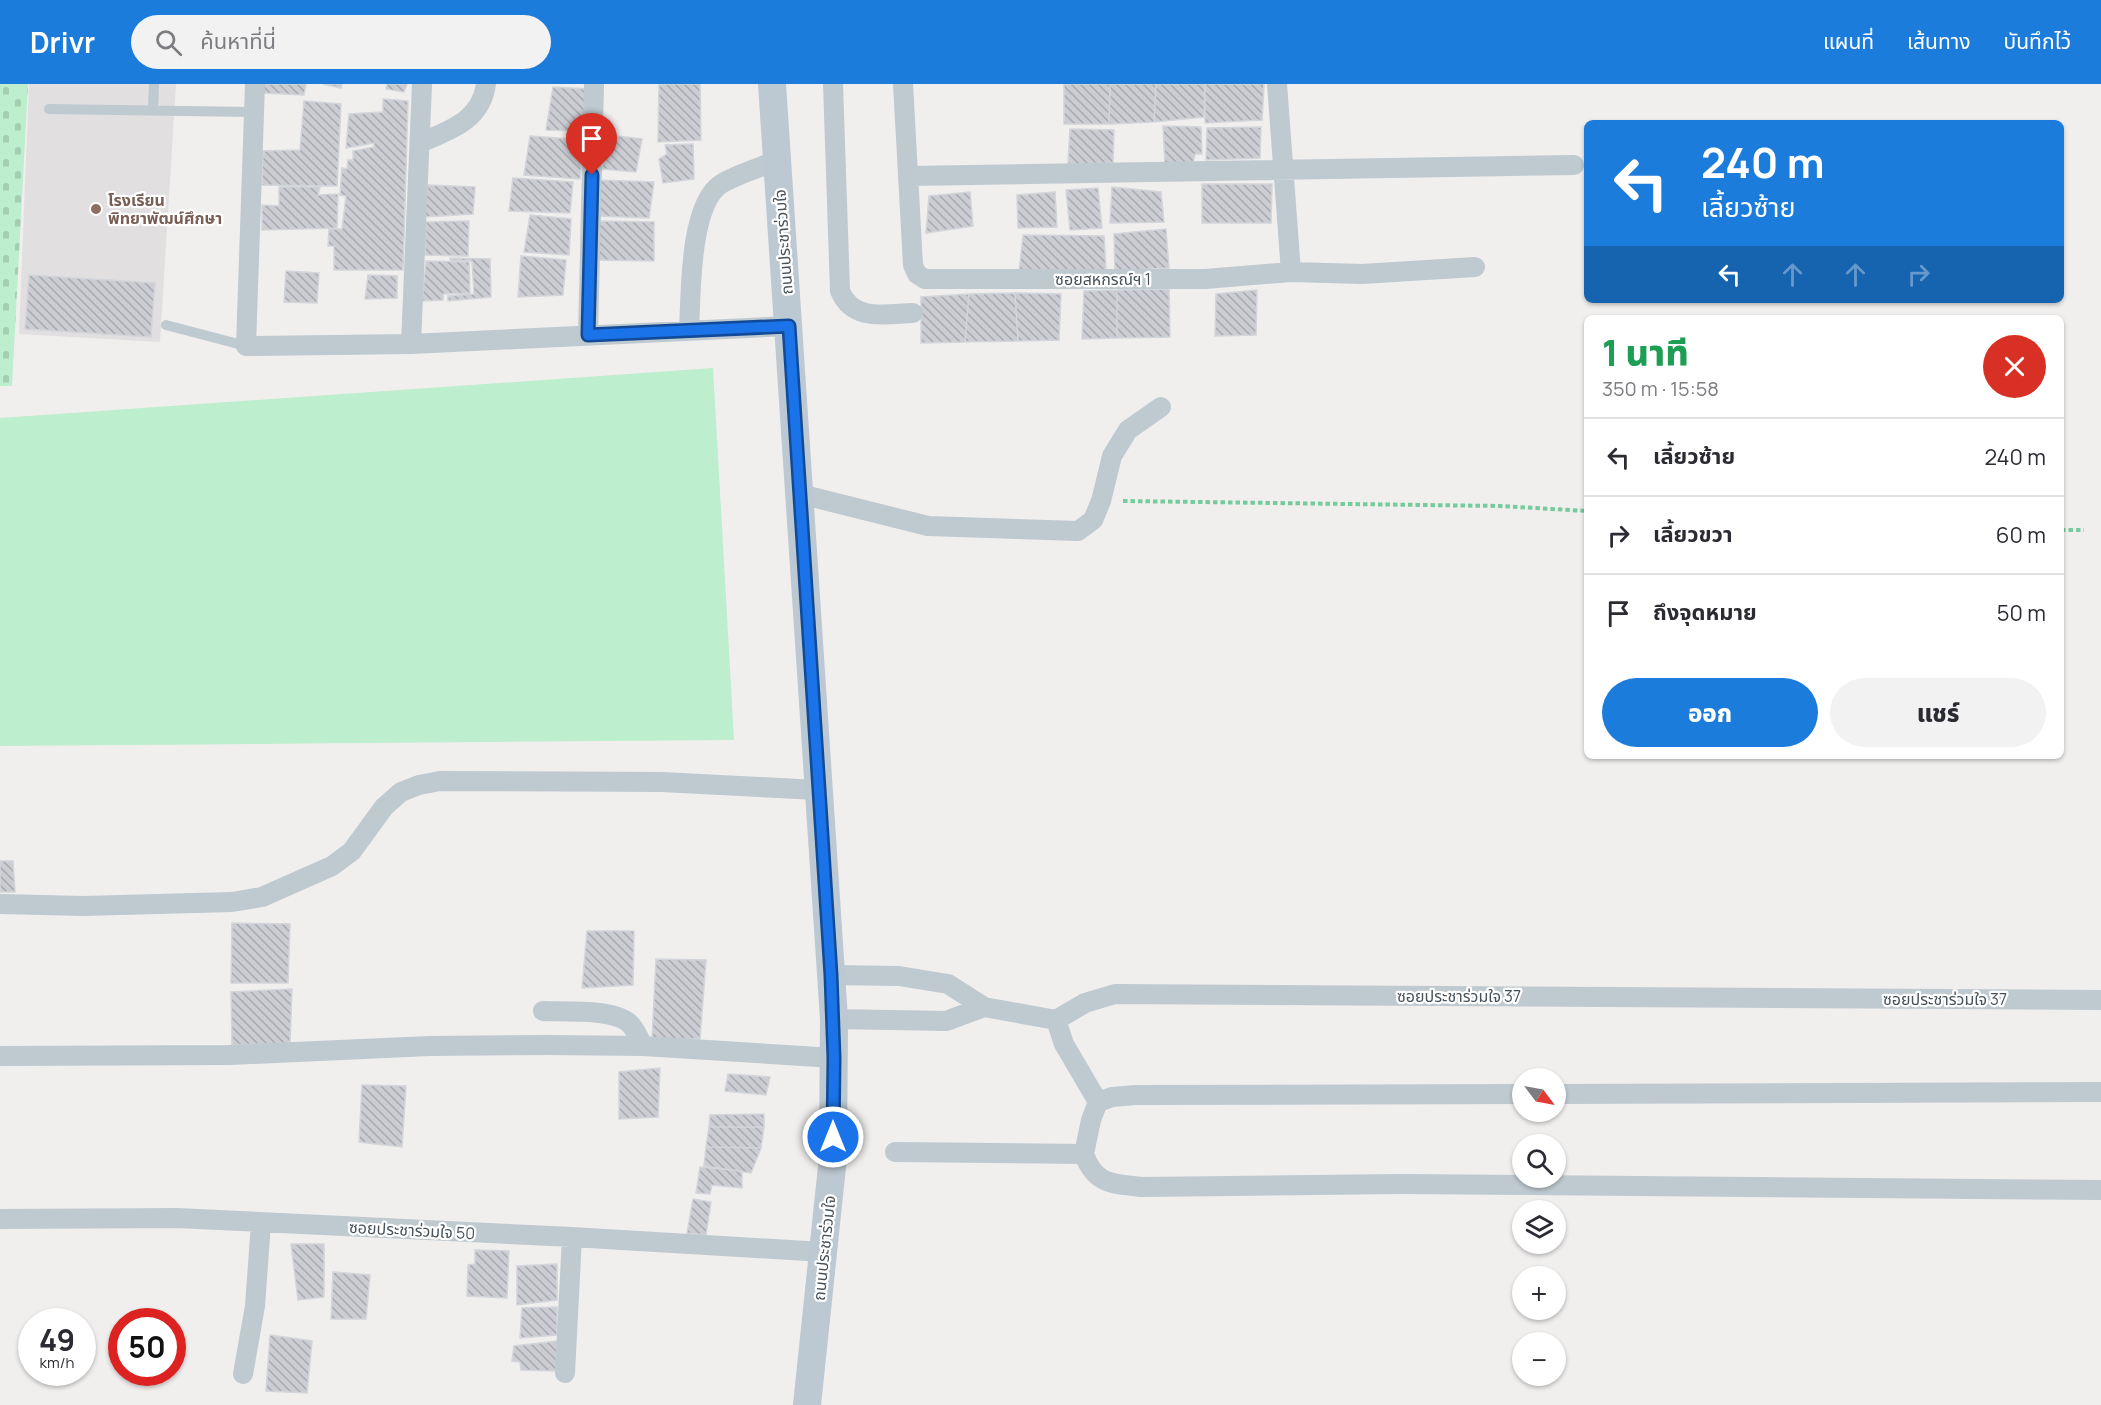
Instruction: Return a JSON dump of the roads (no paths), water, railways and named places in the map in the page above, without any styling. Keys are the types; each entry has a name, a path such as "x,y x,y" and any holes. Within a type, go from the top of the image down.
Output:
{"main road":[{"name":"ถนนประชาร่วมใจ","path":"772,84 834,1019 833,1157 808,1397"}],"street":[{"path":"255,84 252,112 246,346 411,344 789,326"},
{"path":"411,344 422,84"},
{"path":"420,143 465,122 478,109 486,84"},
{"path":"588,335 594,84"},
{"path":"833,84 840,291 845,303 855,310 873,314 913,313"},
{"path":"903,84 908,176 1574,165"},
{"path":"1277,84 1291,272"},
{"path":"689,331 694,241 702,214 711,196 720,184 778,160"},
{"name":"ซอยสหกรณ์ฯ 1","path":"908,176 913,265 917,274 930,280 1204,279 1291,272 1362,274 1475,267"},
{"path":"800,494 928,526 1078,531 1094,520 1112,456 1128,429 1161,407"},
{"path":"0,904 83,906 232,902 262,897 332,866 352,851 384,807 401,792 419,785 440,781 662,782 818,790"},
{"path":"831,975 898,976 948,984 984,1007 1056,1020 1064,1044 1098,1102"},
{"name":"ซอยประชาร่วมใจ 37","path":"1056,1020 1085,1003 1114,994 2101,1000"},
{"path":"834,1019 946,1021 984,1007"},
{"path":"543,1011 611,1015 623,1019 632,1026 643,1046"},
{"path":"0,1056 229,1055 430,1046 548,1045 643,1046 834,1058"},
{"path":"1566,1094 2101,1092"},
{"path":"1512,1094 1136,1095 1112,1097 1098,1102 1091,1120 1084,1154 1088,1166 1096,1176 1111,1184 1142,1187 1401,1184 2101,1190"},
{"path":"895,1152 1084,1154"},
{"name":"ซอยประชาร่วมใจ 50","path":"0,1219 177,1218 823,1252"},
{"path":"243,1374 255,1306 261,1223"},
{"path":"564,1373 572,1237"}],"lane":[{"path":"153,110 154,84"},
{"path":"49,109 252,112"},
{"path":"166,325 246,346"}],"place":[{"name":"โรงเรียน พิทยาพัฒน์ศึกษา","path":"96,209"}]}
